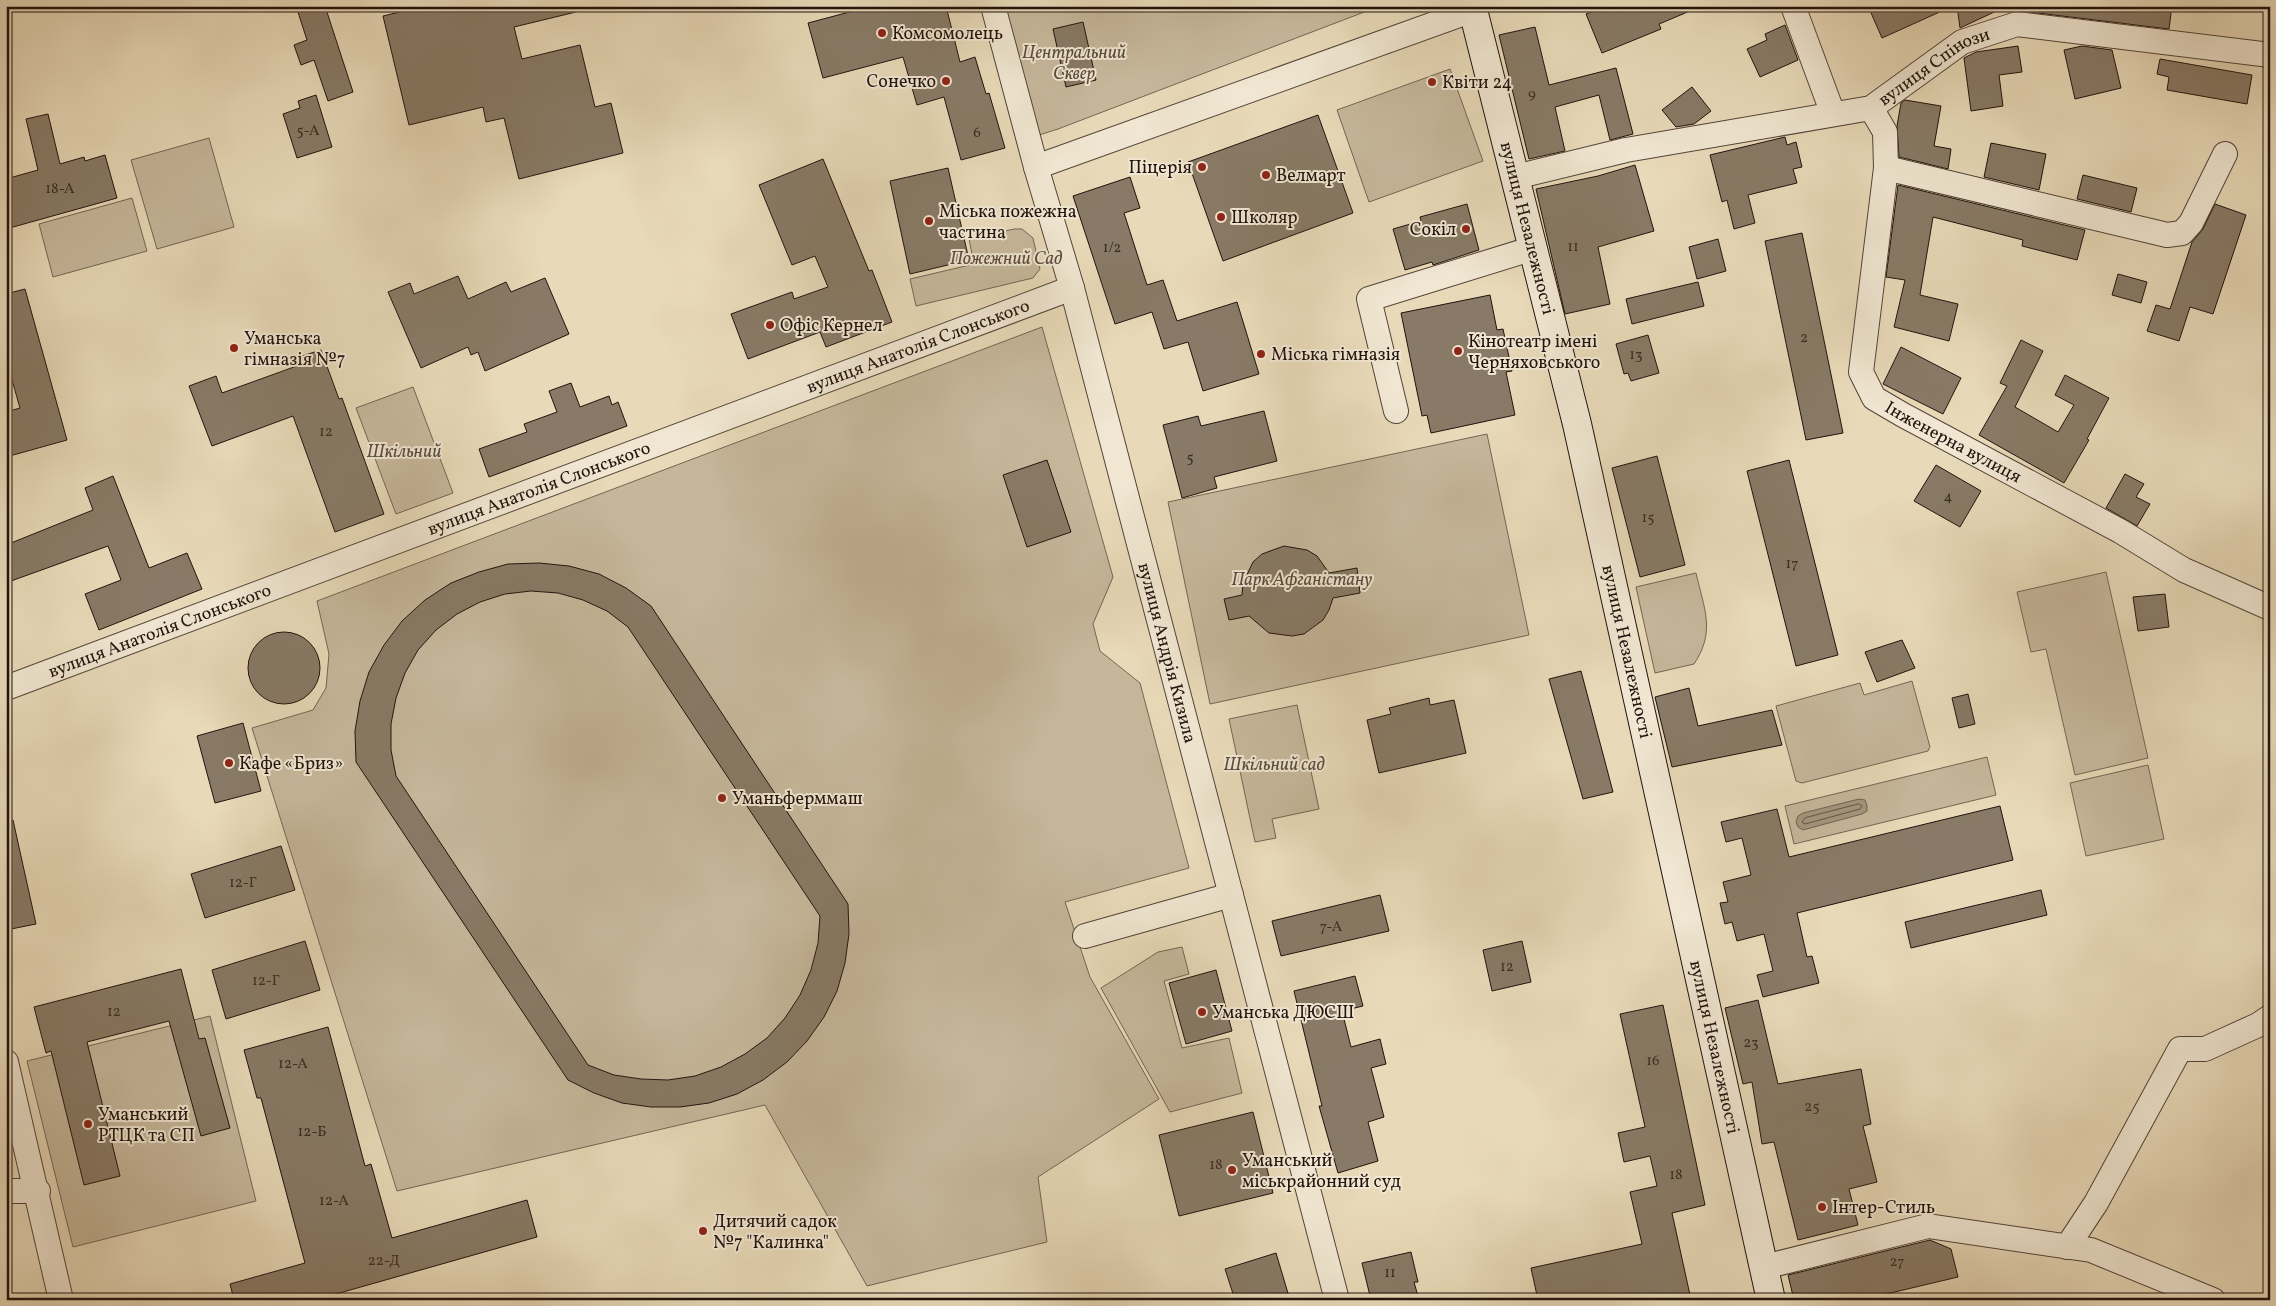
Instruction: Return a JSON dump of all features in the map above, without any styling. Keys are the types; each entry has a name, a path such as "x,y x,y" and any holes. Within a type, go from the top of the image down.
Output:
{"main road":[{"name":"вулиця Незалежності","path":"1476,8 1515,177 1576,424 1771,1300"}],"street":[{"name":"вулиця Андрія Кизила","path":"994,6 1036,167 1072,288 1337,1300"},
{"path":"1793,6 1834,114"},
{"path":"1036,167 1476,8"},
{"name":"вулиця Спінози","path":"1515,177 1626,150 1871,108 1962,42 2017,24 2270,55"},
{"name":"Інженерна вулиця","path":"1871,108 1885,132 1886,168 1861,372 1874,398 2120,531 2184,570 2270,608"},
{"path":"1886,168 2167,235 2182,233 2191,223 2225,154"},
{"path":"1396,411 1369,299 1534,248"},
{"name":"вулиця Анатолія Слонського","path":"6,688 1072,288"},
{"path":"1085,936 1231,895"},
{"path":"2067,1247 2096,1203 2180,1049 2205,1049 2258,1025 2270,1017"},
{"path":"6,1062 38,1191 62,1300"},
{"path":"6,1190 38,1191"},
{"path":"1764,1267 1928,1226 2091,1250 2213,1300"}],"green space":[{"name":"Центральний Сквер","path":"1001,6 1380,6 1036,136"},
{"path":"1450,69 1483,161 1369,202 1337,110"},
{"path":"209,138 234,227 157,249 131,160"},
{"path":"132,198 147,251 53,277 39,224"},
{"name":"Пожежний Сад","path":"1022,229 1033,238 1040,269 1033,278 916,306 910,279 974,264 969,239"},
{"name":"Уманьферммаш","path":"1042,327 1113,577 1093,624 1100,651 1140,683 1189,868 1065,902 1090,977 1159,1099 1038,1177 1047,1242 867,1286 765,1105 397,1191 252,728 313,710 326,688 329,654 317,601"},
{"name":"Шкільний","path":"413,387 453,493 396,514 356,408"},
{"name":"Парк Афганістану","path":"1487,434 1529,635 1210,704 1168,502"},
{"path":"2106,572 2148,758 2075,775 2046,649 2031,652 2017,592"},
{"path":"1696,573 1706,620 1705,641 1701,652 1694,664 1655,673 1636,587"},
{"path":"1912,681 1930,747 1928,751 1802,783 1796,781 1776,706 1860,683 1864,695"},
{"name":"Шкільний сад","path":"1297,705 1319,809 1272,819 1276,838 1255,842 1229,719"},
{"path":"1987,757 1996,795 1794,844 1785,806"},
{"path":"2148,765 2164,839 2086,856 2070,783"},
{"path":"1182,947 1189,974 1164,981 1182,1048 1229,1038 1242,1093 1170,1112 1101,988 1158,952"},
{"path":"210,1016 256,1201 73,1247 27,1061"}],"water":[{"path":"1859,799 1865,800 1867,805 1867,811 1862,814 1803,830 1798,827 1796,822 1798,816 1803,813"}],"building":[{"path":"296,6 325,6 353,92 328,101 314,60 301,65 294,45 307,40"},
{"path":"425,6 575,6 576,12 514,27 522,59 580,45 595,107 611,103 623,153 519,179 504,118 486,122 483,107 409,125 383,16"},
{"path":"872,6 946,6 960,62 975,57 986,94 989,93 1005,148 961,160 944,97 917,105 903,57 823,78 808,23"},
{"path":"1606,6 1702,6 1659,24 1661,29 1602,53 1586,14"},
{"path":"1868,6 1953,6 1882,38"},
{"path":"1957,6 2007,6 1960,28"},
{"path":"2021,6 2172,6 2169,29 2021,11"},
{"path":"1083,22 1096,80 1066,87 1053,29"},
{"path":"1785,25 1798,60 1760,77 1747,49 1767,40 1765,34"},
{"path":"1535,27 1549,85 1616,68 1633,134 1610,140 1599,95 1555,107 1565,151 1529,159 1499,35"},
{"path":"2018,46 2022,72 1999,75 2003,106 1971,111 1964,58 1976,52"},
{"path":"2082,46 2112,50 2121,88 2075,99 2064,50"},
{"path":"2160,59 2252,75 2247,104 2167,90 2169,77 2157,74"},
{"path":"1692,87 1711,111 1694,124 1676,127 1662,110"},
{"path":"316,95 332,147 297,158 283,114 300,108 298,101"},
{"path":"1905,100 1941,106 1934,146 1951,149 1948,169 1899,157 1897,126 1901,103"},
{"path":"48,114 60,164 84,157 85,161 105,155 117,198 6,229 6,179 38,170 26,119"},
{"name":"Велмарт","path":"1318,115 1353,213 1223,261 1188,162"},
{"path":"1785,137 1787,145 1796,142 1802,167 1793,169 1797,183 1748,195 1755,223 1734,229 1727,200 1722,202 1710,155"},
{"path":"1991,143 2046,154 2039,190 1984,177"},
{"path":"823,159 869,271 872,270 892,322 826,347 820,332 748,359 731,314 792,292 794,299 828,287 815,256 792,265 759,185"},
{"path":"1635,165 1654,231 1598,247 1610,304 1565,314 1536,189 1598,176"},
{"name":"Міська пожежна частина","path":"948,168 969,260 910,274 890,181"},
{"path":"2083,175 2137,188 2131,212 2077,199"},
{"path":"1130,177 1140,208 1124,213 1147,285 1163,280 1177,321 1237,302 1259,374 1203,391 1188,342 1164,349 1152,312 1115,324 1073,196"},
{"path":"1898,185 2085,230 2077,260 2022,246 2023,240 1933,217 1920,295 1958,304 1949,341 1894,327 1905,280 1886,277"},
{"path":"1467,204 1479,250 1433,265 1432,262 1405,270 1393,229 1421,221 1420,217"},
{"path":"2215,204 2246,215 2213,314 2190,307 2179,341 2147,331 2156,305 2170,309 2192,242 2203,229"},
{"path":"1802,233 1843,433 1806,440 1765,241"},
{"path":"1718,239 1726,271 1697,279 1689,247"},
{"path":"2118,274 2147,282 2141,303 2112,295"},
{"path":"458,276 468,299 506,282 511,292 545,278 569,334 485,371 478,352 471,355 468,347 421,368 388,292 410,283 414,294"},
{"path":"1698,282 1704,306 1632,324 1626,299"},
{"path":"25,289 67,440 6,457 6,412 20,408 6,359 6,294"},
{"name":"Кінотеатр імені Черняховського","path":"1490,295 1497,330 1503,329 1512,371 1506,372 1515,415 1431,433 1427,415 1422,416 1401,313"},
{"path":"1648,335 1659,373 1631,381 1628,373 1624,374 1616,344"},
{"path":"2021,340 2043,351 2015,407 2058,432 2074,405 2055,395 2065,375 2109,398 2087,439 2089,440 2064,483 1979,435 2007,386 2000,383"},
{"path":"1901,347 1961,378 1943,414 1883,384"},
{"path":"321,350 339,399 342,398 384,514 335,532 293,416 212,446 189,386 216,376 222,393 305,363 302,356"},
{"path":"571,383 580,407 609,396 612,405 618,402 627,426 489,477 479,449 527,432 524,424 557,412 549,391"},
{"path":"1264,411 1277,461 1214,477 1217,488 1182,498 1163,425 1198,416 1201,426"},
{"path":"1657,456 1685,565 1640,577 1612,468"},
{"path":"1047,460 1071,532 1027,547 1003,475"},
{"path":"1789,460 1838,655 1796,666 1747,471"},
{"path":"1936,465 1981,491 1960,527 1914,501"},
{"path":"2125,474 2144,484 2136,497 2150,504 2137,526 2106,508"},
{"path":"113,476 149,568 187,553 202,589 99,630 85,594 121,580 108,546 11,581 10,578 6,579 6,545 93,510 85,488"},
{"path":"1284,546 1307,550 1317,556 1329,573 1357,568 1360,593 1333,598 1323,620 1304,634 1292,636 1269,633 1249,616 1229,620 1224,599 1242,595 1243,583 1253,562 1262,554"},
{"path":"539,563 569,566 599,574 626,588 651,606 848,904 849,934 845,963 837,991 824,1017 807,1041 787,1062 763,1080 737,1094 709,1103 680,1107 651,1107 622,1103 594,1093 568,1080 356,762 355,731 360,701 369,672 384,645 402,621 425,600 451,583 479,572 508,564","holes":["531,591 558,593 583,600 607,611 628,627 820,916 818,943 811,970 800,995 785,1018 767,1038 745,1054 721,1067 695,1076 668,1080 641,1079 614,1075 588,1065 396,776 391,750 391,724 396,698 405,673 418,650 436,630 457,614 480,602 505,594"]},
{"path":"2165,594 2169,627 2138,631 2133,597"},
{"path":"291,632 310,642 318,654 320,668 318,682 310,694 298,702 277,704 258,694 250,682 248,661 258,642 270,634"},
{"path":"1902,640 1915,668 1877,682 1865,652"},
{"path":"1581,671 1613,792 1583,799 1549,679"},
{"path":"1689,688 1698,726 1772,710 1782,745 1672,767 1655,697"},
{"path":"1968,694 1975,724 1959,728 1952,698"},
{"path":"1429,698 1430,705 1454,700 1466,753 1379,773 1367,720 1391,714 1389,708"},
{"name":"Кафе «Бриз»","path":"243,723 261,791 215,803 197,736"},
{"path":"2000,806 2013,860 1797,913 1807,957 1812,956 1819,983 1763,997 1757,975 1773,971 1764,934 1737,941 1732,922 1725,924 1720,903 1728,902 1723,882 1751,875 1742,838 1726,842 1721,822 1777,809 1789,857"},
{"path":"13,820 36,924 6,930 6,821"},
{"path":"281,846 295,890 205,918 191,874"},
{"path":"2041,890 2047,915 1911,948 1905,922"},
{"path":"1380,895 1389,931 1281,956 1272,921"},
{"path":"305,941 320,990 226,1019 212,970"},
{"path":"1522,941 1531,982 1492,991 1483,950"},
{"path":"181,969 199,1039 205,1038 230,1128 201,1136 169,1021 87,1042 120,1176 84,1185 51,1051 46,1053 34,1007"},
{"path":"1216,970 1232,1031 1186,1044 1169,983"},
{"path":"1355,976 1363,1006 1342,1011 1351,1047 1380,1039 1386,1064 1371,1068 1384,1117 1368,1122 1378,1161 1338,1173 1319,1106 1322,1106 1294,991"},
{"path":"1758,1000 1778,1084 1861,1069 1871,1124 1863,1126 1877,1182 1849,1189 1858,1225 1798,1240 1774,1142 1762,1144 1752,1082 1743,1084 1725,1008"},
{"path":"1663,1005 1705,1205 1672,1213 1690,1295 1669,1300 1538,1300 1531,1268 1642,1244 1630,1192 1657,1186 1650,1156 1624,1162 1618,1133 1645,1127 1620,1014"},
{"path":"328,1027 365,1166 371,1164 392,1238 527,1200 537,1237 315,1300 234,1300 230,1284 305,1263 261,1098 257,1098 244,1050"},
{"path":"1253,1112 1273,1193 1179,1216 1159,1135"},
{"path":"1930,1240 1951,1249 1958,1277 1861,1300 1794,1300 1788,1275"},
{"path":"1411,1252 1418,1282 1414,1282 1419,1300 1371,1300 1362,1263"},
{"path":"1276,1253 1290,1300 1235,1300 1225,1269"}],"place":[{"name":"Комсомолець","path":"882,33"},
{"name":"Сонечко","path":"946,81"},
{"name":"Квіти 24","path":"1432,82"},
{"name":"Піцерія","path":"1202,167"},
{"name":"Велмарт","path":"1266,175"},
{"name":"Школяр","path":"1221,217"},
{"name":"Міська пожежна частина","path":"929,221"},
{"name":"Сокіл","path":"1466,229"},
{"name":"Офіс Кернел","path":"770,325"},
{"name":"Уманська гімназія №7","path":"234,348"},
{"name":"Кінотеатр імені Черняховського","path":"1458,351"},
{"name":"Міська гімназія","path":"1261,354"},
{"name":"Кафе «Бриз»","path":"229,763"},
{"name":"Уманьферммаш","path":"722,798"},
{"name":"Уманська ДЮСШ","path":"1202,1012"},
{"name":"Уманський РТЦК та СП","path":"88,1124"},
{"name":"Уманський міськрайонний суд","path":"1232,1170"},
{"name":"Інтер-Стиль","path":"1822,1207"},
{"name":"Дитячий садок №7 \"Калинка\"","path":"703,1231"}]}
